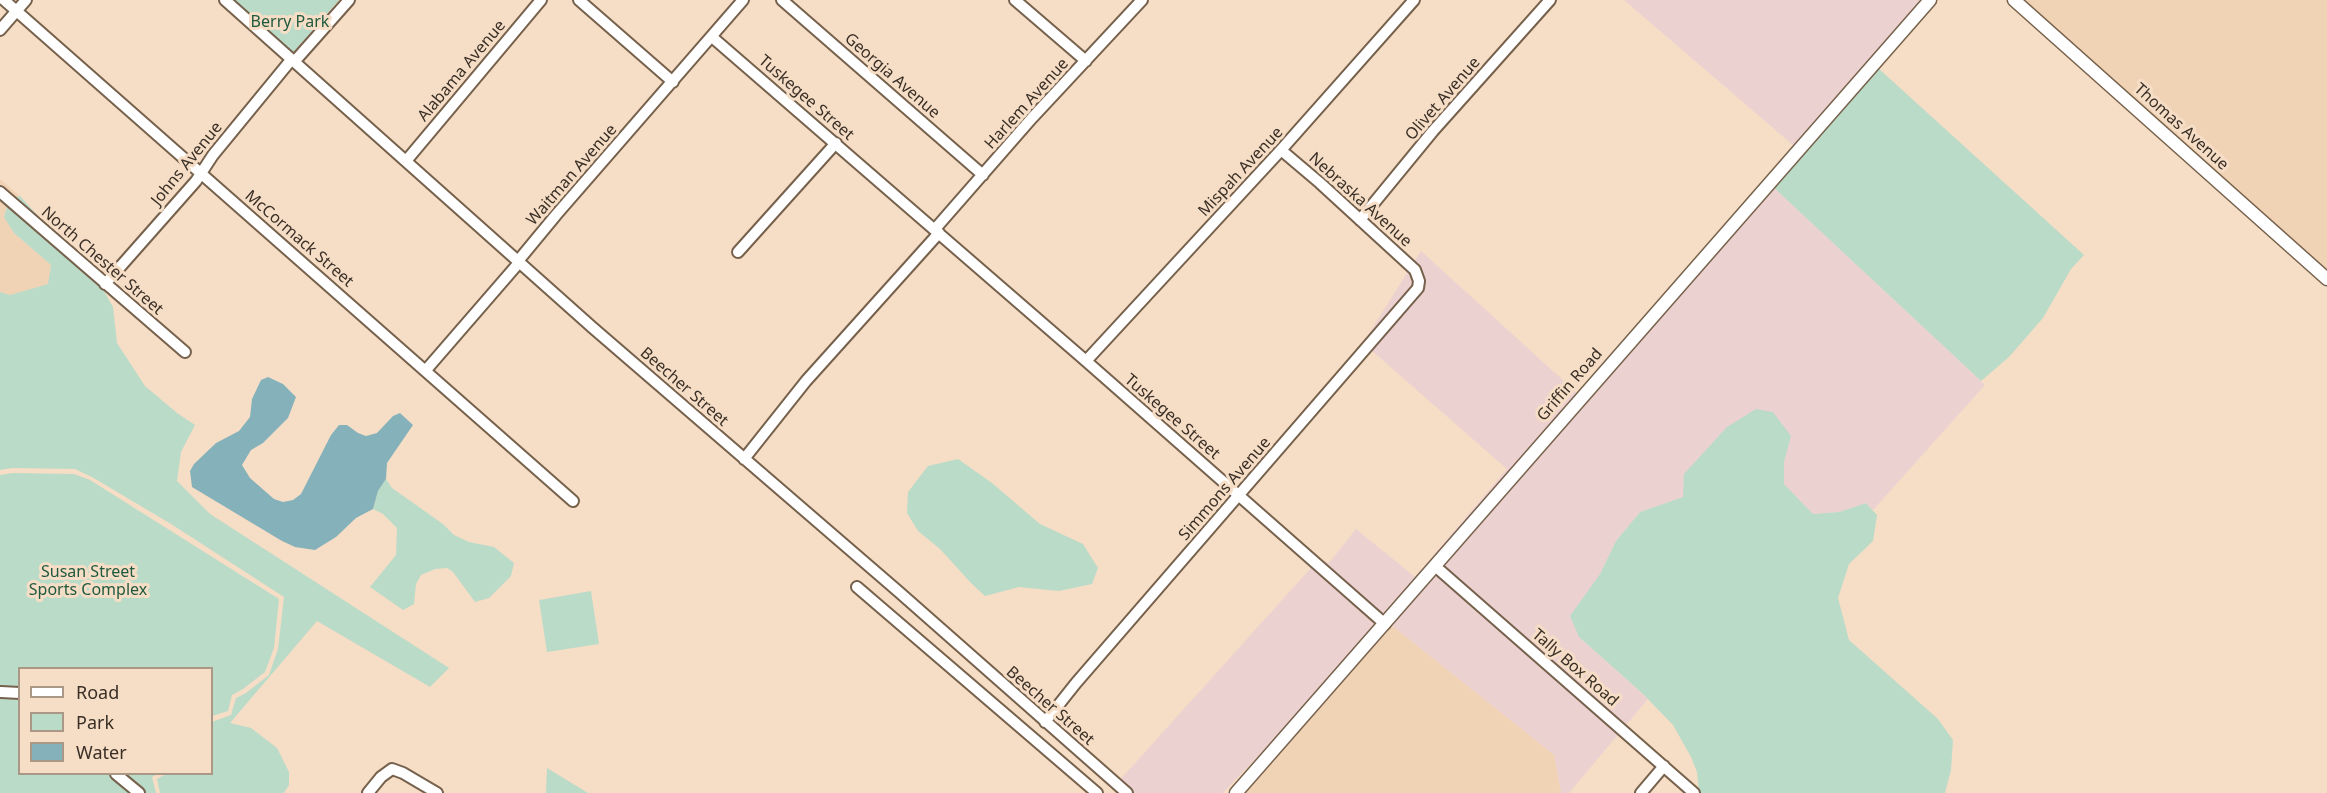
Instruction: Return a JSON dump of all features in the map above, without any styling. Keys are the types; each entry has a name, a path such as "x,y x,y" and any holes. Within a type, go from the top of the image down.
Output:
{"street":[{"name":"McCormack Street","path":"4,0 573,501"},
{"path":"0,30 26,0"},
{"name":"Beecher Street","path":"225,0 518,261 1126,793"},
{"name":"Johns Avenue","path":"105,284 201,173 213,155 293,61 349,0"},
{"name":"Alabama Avenue","path":"406,161 542,0"},
{"path":"579,0 672,82"},
{"name":"Waitman Avenue","path":"426,370 744,0"},
{"name":"Georgia Avenue","path":"782,0 983,175"},
{"path":"1015,0 1086,61"},
{"name":"Harlem Avenue","path":"744,459 806,381 1032,118 1142,0"},
{"name":"Mispah Avenue","path":"1086,361 1281,150 1414,0"},
{"name":"Olivet Avenue","path":"1360,220 1433,131 1550,0"},
{"name":"Griffin Road","path":"1236,793 1930,0"},
{"name":"Thomas Avenue","path":"2014,0 2327,279"},
{"name":"Tuskegee Street","path":"712,37 1385,624"},
{"path":"738,252 836,143"},
{"name":"Nebraska Avenue","path":"1281,150 1417,273"},
{"name":"North Chester Street","path":"0,192 185,352"},
{"name":"Simmons Avenue","path":"1046,722 1076,683 1416,293 1419,281 1417,273"},
{"name":"Tally Box Road","path":"1435,566 1694,793"},
{"path":"857,586 1097,793"},
{"path":"1,692 18,693"},
{"path":"1641,793 1664,766"},
{"path":"368,793 388,770 404,773 437,793"},
{"path":"117,775 139,793"}],"shaded area":[{"path":"1624,0 1922,0 1794,146"},
{"path":"2021,0 2327,0 2327,272"},
{"path":"0,179 20,196 9,200 4,217 14,233 51,265 49,284 10,295 0,292"},
{"path":"1773,187 1985,385 1873,510 1866,503 1839,512 1813,514 1784,484 1784,462 1790,435 1683,497 1640,512 1616,541 1600,574 1579,637 1648,699 1569,793 1561,793 1554,755 1391,625"},
{"path":"1421,251 1577,393 1304,707 1223,793 1130,793 1118,782 1319,559 1329,563 1356,529 1415,577 1507,469 1363,343"},
{"path":"1391,625 1554,755 1561,793 1243,793"}],"green space":[{"name":"Berry Park","path":"230,0 339,0 292,54"},
{"path":"1878,68 2084,255 2071,269 2043,318 2009,357 1981,381 1773,187"},
{"path":"20,196 101,286 113,307 117,343 145,386 195,425 181,452 177,481 210,514 449,668 430,687 317,621 230,723 251,728 277,748 289,772 289,785 284,793 160,793 157,779 164,775 213,775 213,722 231,715 236,698 269,675 278,649 284,597 171,524 75,469 12,468 0,470 0,292 10,295 48,284 51,265 14,233 4,217 9,200"},
{"path":"1756,409 1773,412 1791,436 1784,462 1784,484 1813,514 1839,512 1866,503 1877,515 1873,541 1849,564 1838,598 1849,640 1938,719 1953,740 1951,770 1945,793 1699,793 1697,772 1673,725 1643,694 1579,637 1570,616 1600,574 1616,541 1640,512 1683,497 1684,474 1727,427"},
{"path":"958,459 992,483 1040,524 1083,544 1098,568 1092,584 1059,591 1019,587 985,596 971,583 940,549 918,531 907,513 908,492 928,466"},
{"name":"Susan Street Sports Complex","path":"13,473 74,474 90,480 279,599 274,648 265,672 232,695 228,711 213,716 213,667 18,667 18,775 156,775 152,777 156,793 0,793 0,475"},
{"path":"386,479 392,488 443,524 454,535 469,542 494,547 514,563 511,576 489,598 475,602 453,572 447,568 435,569 421,575 416,584 414,604 403,610 370,587 396,555 397,528 383,514 373,509 378,491"},
{"path":"591,591 599,644 547,652 539,600"},
{"path":"547,768 588,793 546,793"}],"water":[{"path":"268,377 283,384 296,397 288,418 263,443 251,450 242,465 250,478 274,499 283,502 293,500 301,494 331,435 339,425 347,425 366,436 377,433 393,416 400,413 413,425 387,463 386,479 378,491 373,509 356,518 336,537 315,550 295,547 282,541 192,487 190,471 194,464 216,443 239,431 250,417 252,399 261,380"}]}
